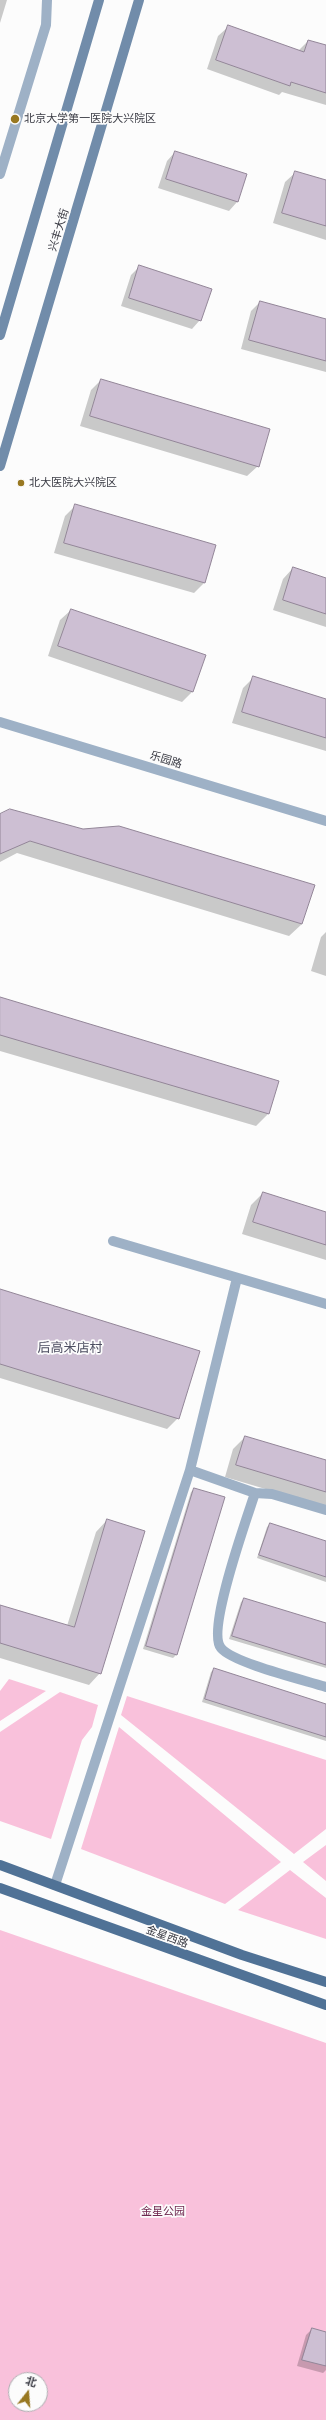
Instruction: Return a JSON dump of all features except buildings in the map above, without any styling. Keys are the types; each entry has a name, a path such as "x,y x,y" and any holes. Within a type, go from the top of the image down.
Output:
{"main road":[{"path":"0,336 99,0"},
{"name":"兴丰大街","path":"0,466 139,0"},
{"name":"金星西路","path":"0,1865 242,1955 326,1982"},
{"name":"金星西路","path":"0,1888 326,2005"}],"street":[{"path":"0,174 46,26 47,0"},
{"name":"乐园路","path":"0,722 326,821"},
{"path":"113,1241 326,1304"},
{"path":"55,1886 190,1470 237,1278"},
{"path":"190,1470 255,1493 272,1494 326,1510"},
{"path":"255,1493 219,1611 216,1638 221,1648 244,1662 326,1687"}],"green space":[{"path":"9,1679 46,1691 0,1721 0,1691"},
{"path":"60,1692 98,1705 92,1727 82,1740 51,1839 0,1821 0,1732"},
{"path":"127,1696 326,1760 326,1829 294,1854 121,1715"},
{"path":"119,1727 281,1862 225,1904 81,1849"},
{"path":"326,1845 326,1881 303,1862"},
{"path":"290,1870 326,1898 326,1939 238,1910"},
{"name":"金星公园","path":"0,1930 326,2043 326,2420 0,2420"}],"place":[{"name":"北京大学第一医院大兴院区","path":"15,119"},
{"name":"北大医院大兴院区","path":"21,483"}],"district":[{"name":"后高米店村","path":"70,1348"}]}
